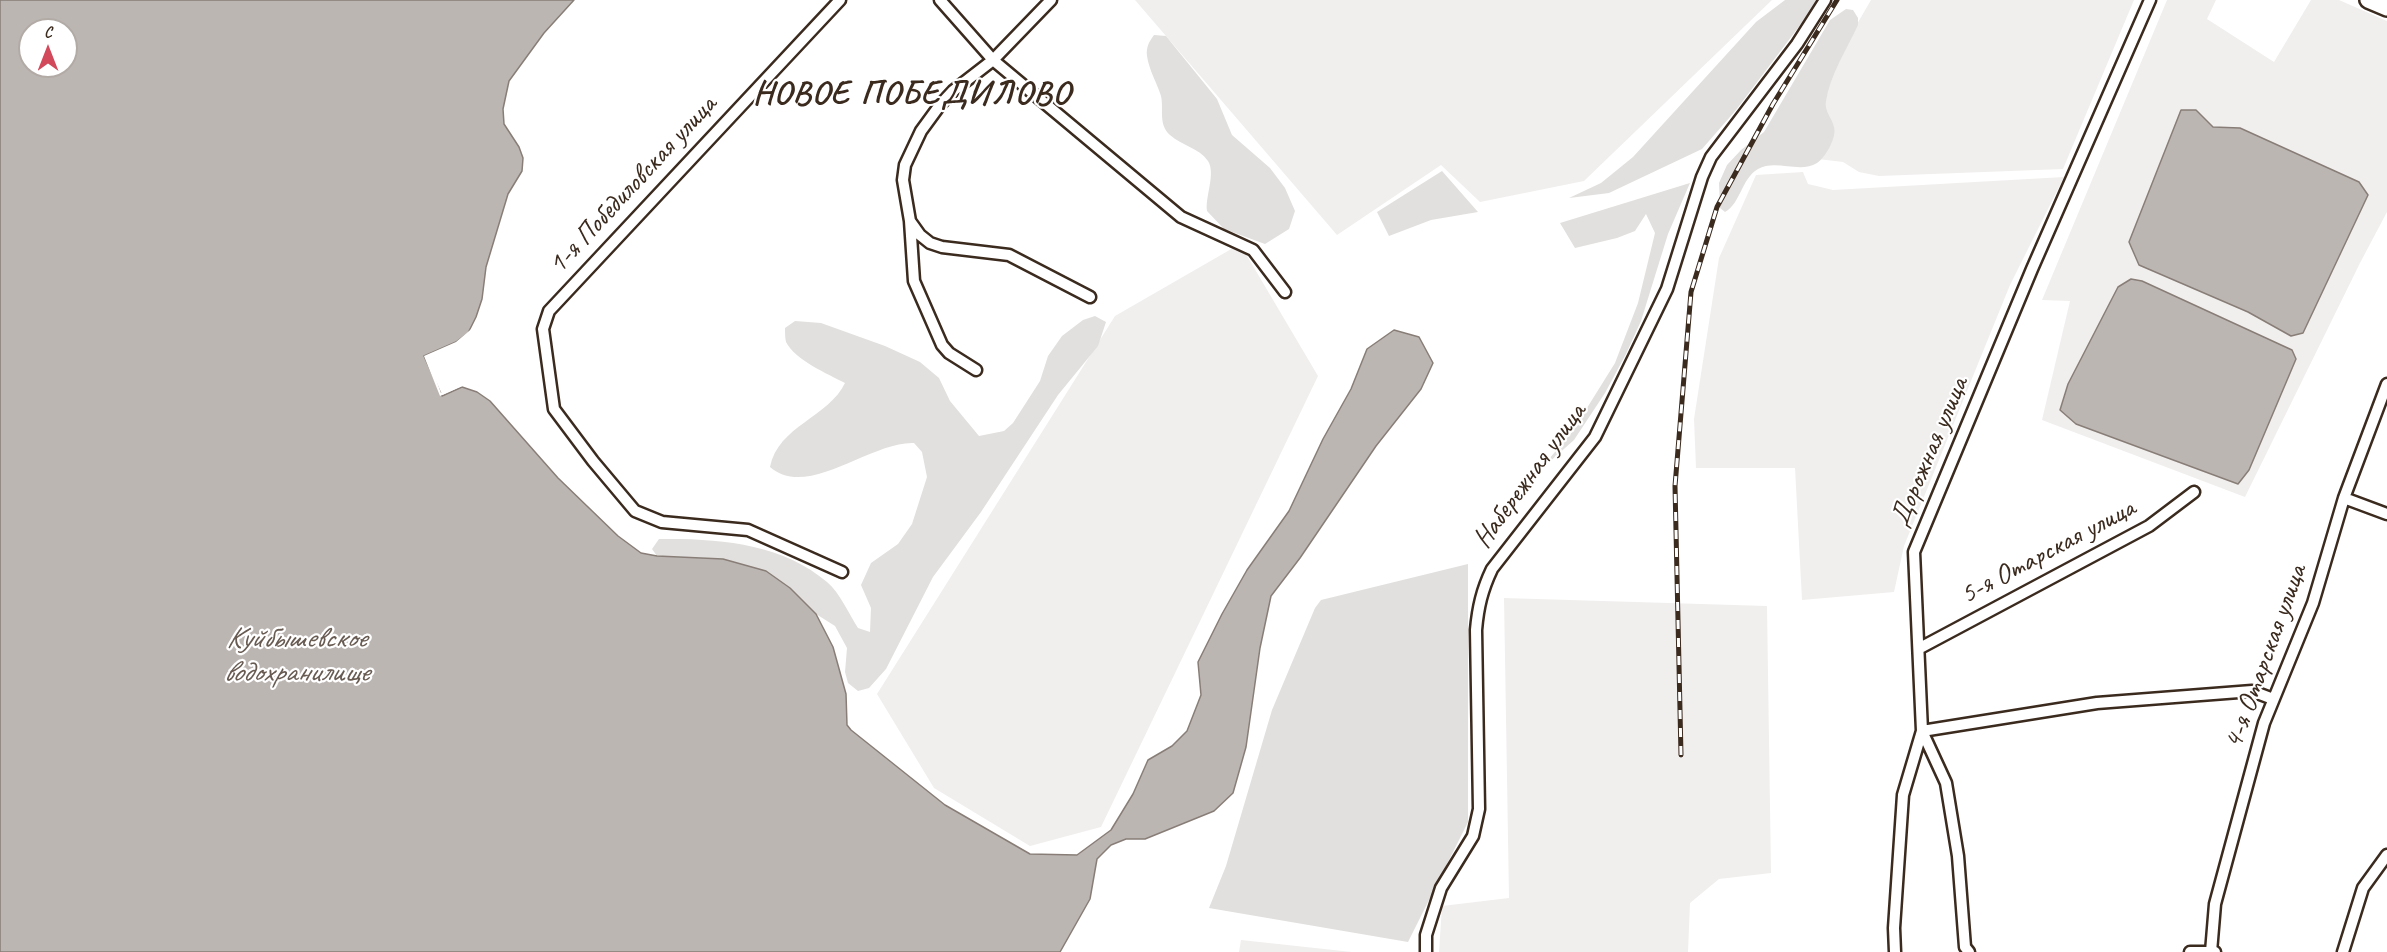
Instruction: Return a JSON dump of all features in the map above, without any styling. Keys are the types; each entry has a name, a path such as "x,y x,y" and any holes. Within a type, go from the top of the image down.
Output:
{"street":[{"name":"1-я Победиловская улица","path":"840,0 549,311 543,329 554,409 635,511 662,522 748,530 842,572"},
{"path":"940,0 993,60 1181,217 1253,250 1285,292"},
{"path":"976,370 949,353 942,345 920,296 911,269 909,221 903,172 921,131 940,105 953,91 993,60 1051,0"},
{"name":"Набережная улица","path":"1426,952 1426,934 1440,888 1473,836 1479,809 1476,630 1478,607 1483,589 1492,569 1595,437 1667,289 1702,177 1711,157 1797,44 1825,0"},
{"name":"Дорожная улица","path":"1895,952 1894,928 1903,795 1922,731 1914,552 2032,269 2150,0"},
{"path":"2368,0 2387,8"},
{"path":"909,221 930,243 942,247 1009,255 1090,297"},
{"name":"4-я Отарская улица","path":"2211,952 2215,904 2264,723 2313,603 2344,498 2387,384"},
{"name":"5-я Отарская улица","path":"1920,648 2149,526 2194,492"},
{"path":"2344,498 2387,514"},
{"path":"1969,952 1965,947 1958,856 1946,783 1922,731 2097,703 2252,691 2273,699"},
{"path":"2343,952 2363,888 2387,855"},
{"path":"2190,952 2215,952"}],"shaded area":[{"path":"1135,0 1772,0 1584,181 1480,202 1441,165 1337,235"},
{"path":"1785,0 1816,0 1816,4 1736,110 1702,149 1609,193 1569,198 1601,183 1633,157 1756,22"},
{"path":"1871,0 2134,0 2063,169 1879,176 1859,172 1843,162 1801,157 1814,98"},
{"path":"2167,0 2216,0 2207,19 2274,62 2311,0 2339,0 2387,21 2387,212 2245,497 2042,420 2070,301 2042,300"},
{"path":"1846,9 1853,10 1858,18 1858,25 1828,91 1826,108 1835,131 1827,152 1817,163 1810,166 1772,165 1758,169 1752,173 1735,203 1725,212 1720,208 1719,183 1727,165 1741,150 1764,132 1830,20"},
{"path":"1154,35 1166,36 1217,99 1232,135 1270,168 1285,188 1295,211 1289,229 1265,244 1224,229 1207,211 1211,179 1208,161 1200,153 1170,135 1164,126 1161,96 1147,56 1148,45"},
{"path":"1442,171 1478,212 1431,220 1389,236 1377,212"},
{"path":"1803,172 1808,184 1833,190 2064,177 2010,285 1904,546 1894,592 1802,600 1795,468 1696,468 1694,419 1719,258 1756,175"},
{"path":"1690,183 1668,234 1641,321 1626,354 1605,393 1574,440 1537,473 1572,432 1615,363 1638,303 1655,233 1646,214 1635,231 1617,238 1575,248 1560,223"},
{"path":"1240,244 1318,376 1101,827 1030,846 934,788 877,694 1115,316"},
{"path":"1095,316 1106,322 1098,346 1058,395 981,512 933,577 886,669 869,688 858,691 848,683 845,672 847,648 835,626 816,614 790,588 723,559 657,556 652,549 659,539 725,542 769,551 809,569 827,582 840,598 858,628 870,632 871,608 861,585 871,563 898,544 912,524 927,477 922,452 914,443 897,445 840,467 802,477 785,475 770,467 783,441 828,405 845,383 813,366 790,349 786,342 785,328 795,321 821,323 885,346 920,362 939,378 950,401 979,436 1004,431 1013,423 1040,381 1048,356 1062,336 1083,320"},
{"path":"1468,564 1468,822 1408,942 1209,908 1226,866 1272,710 1315,608 1321,600"},
{"path":"1504,598 1767,606 1771,873 1719,879 1690,903 1688,952 1439,952 1442,906 1509,898"},
{"path":"1241,940 1352,952 1239,952"}],"water":[{"name":"Куйбышевское водохранилище","path":"0,0 574,0 544,33 509,81 503,109 504,124 519,147 523,158 522,171 508,194 486,267 482,299 468,333 456,342 424,356 442,396 462,387 477,392 490,401 558,478 618,536 641,553 657,556 723,559 766,571 790,588 816,614 833,647 846,694 847,725 851,730 945,805 1030,854 1077,855 1111,830 1133,794 1148,760 1172,746 1187,731 1201,695 1198,662 1247,570 1289,511 1323,439 1351,389 1367,349 1394,330 1419,337 1433,363 1421,389 1376,446 1300,558 1271,596 1260,648 1246,747 1233,793 1214,811 1145,839 1126,839 1111,845 1097,859 1090,899 1060,952 0,952"},
{"path":"2181,110 2196,110 2213,127 2240,128 2359,182 2368,195 2303,333 2291,336 2248,312 2139,265 2129,242"},
{"path":"2131,279 2142,281 2292,350 2296,359 2249,470 2238,484 2076,424 2060,410 2068,384 2118,287"}],"pier":[{"path":"475,326 470,336 458,344 428,357 441,393 461,384 467,384 440,396 424,356 456,342"}],"railway":[{"path":"1681,755 1675,486 1691,292 1717,207 1773,104 1837,0"}],"district":[{"name":"НОВОЕ ПОБЕДИЛОВО","path":"912,94"}]}
